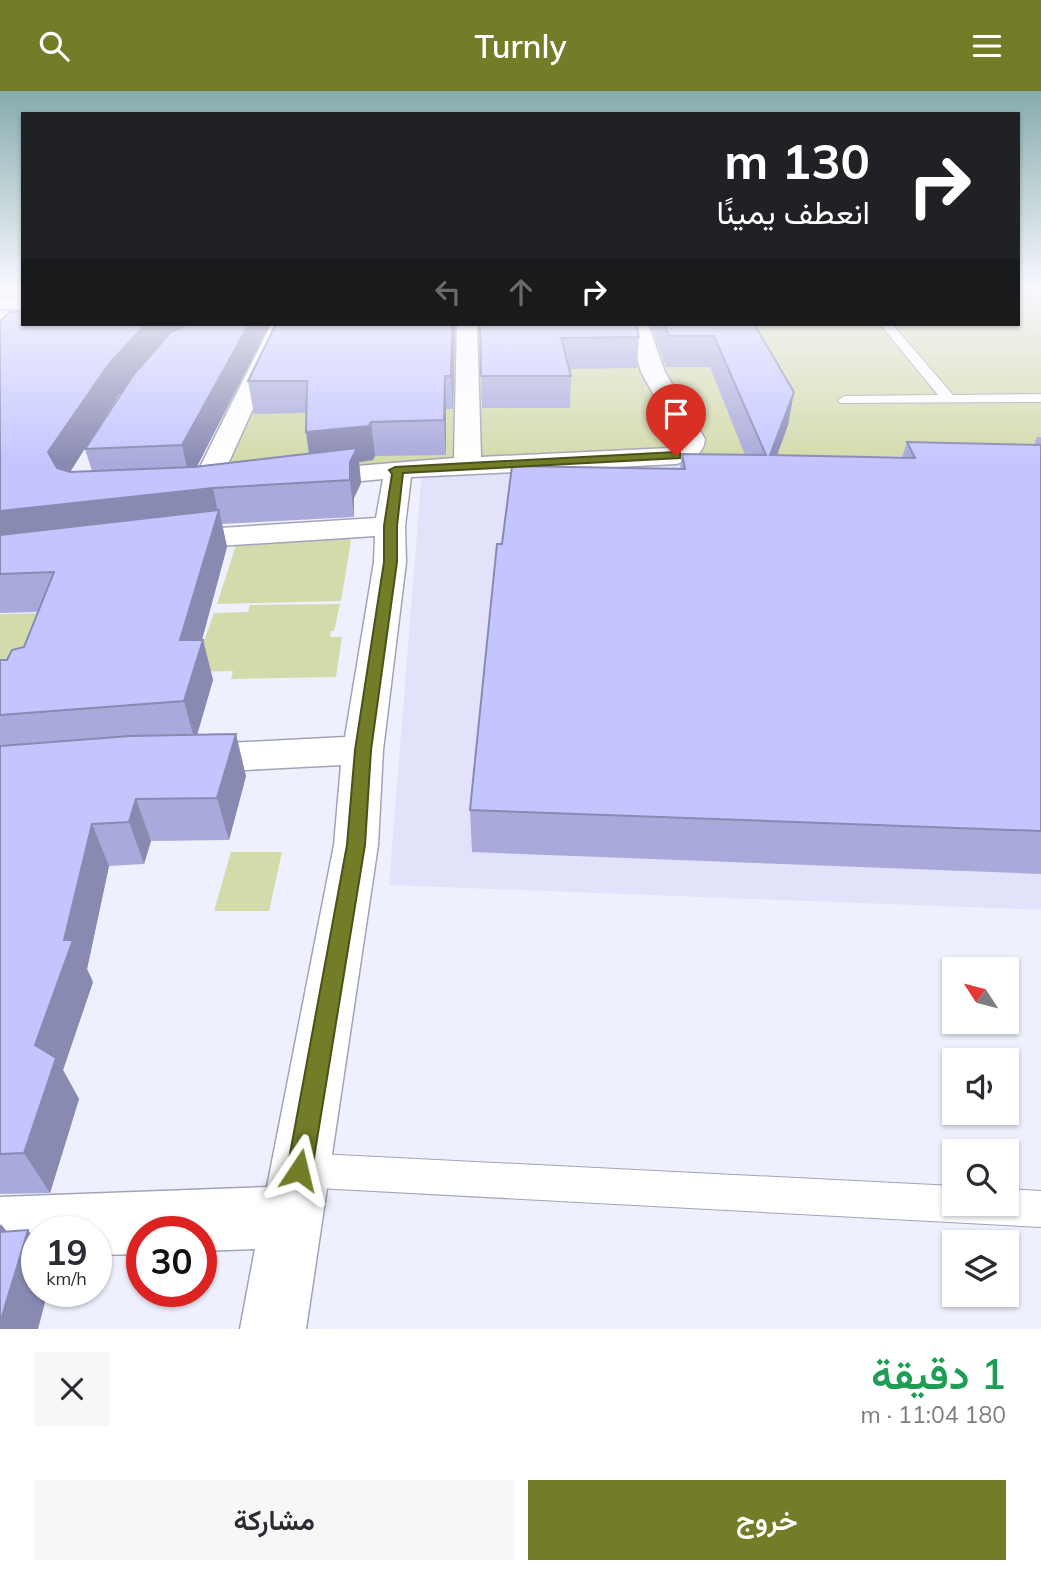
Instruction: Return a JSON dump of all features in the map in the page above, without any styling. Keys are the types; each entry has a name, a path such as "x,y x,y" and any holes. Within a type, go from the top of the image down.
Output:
{"street":[{"path":"202,490 270,347"},
{"path":"467,347 468,468"},
{"path":"281,482 395,470 676,456 691,448 692,439 653,372 645,347"},
{"path":"273,1329 356,845 363,750 390,562 390,526 398,474 395,470"},
{"path":"139,544 390,526"},
{"path":"158,761 363,750"},
{"path":"0,1228 296,1193"}],"lane":[{"path":"905,347 948,399"},
{"path":"845,400 1041,398"},
{"path":"296,1193 1041,1209"}],"shaded area":[{"path":"1041,452 1041,910 389,885 422,469"}],"green space":[{"path":"278,347 1041,347 1041,452 222,475"},
{"path":"348,537 351,541 341,601 217,604 238,539"},
{"path":"340,604 330,637 342,637 336,677 231,679 233,671 193,672 214,613 248,612 250,605"},
{"path":"57,613 0,692 0,614"},
{"path":"231,852 282,852 269,911 214,911"}],"building":[{"path":"0,347 125,347 109,364 48,452 57,468 70,472 194,467 357,448 350,462 350,480 213,488 0,511"},
{"path":"158,347 236,347 182,445 85,449 134,374"},
{"path":"265,347 452,347 451,376 445,376 444,420 371,422 369,426 306,432 307,381 248,381"},
{"path":"480,347 563,347 571,376 481,376"},
{"path":"719,347 767,347 794,392 770,455 915,458 907,442 1041,445 1041,831 470,810 497,544 502,544 512,466 685,469 682,454 766,455"},
{"path":"219,510 180,640 203,640 184,701 0,715 0,660 7,660 12,650 24,647 54,572 0,574 0,535"},
{"path":"236,734 217,798 136,799 129,822 92,824 64,940 73,940 35,1045 56,1058 24,1153 0,1154 0,746 130,736"},
{"path":"21,1230 21,1253 0,1323 0,1232"}],"route":[{"path":"299,1170 356,845 363,750 390,562 390,526 398,474 395,470 676,456"}]}
